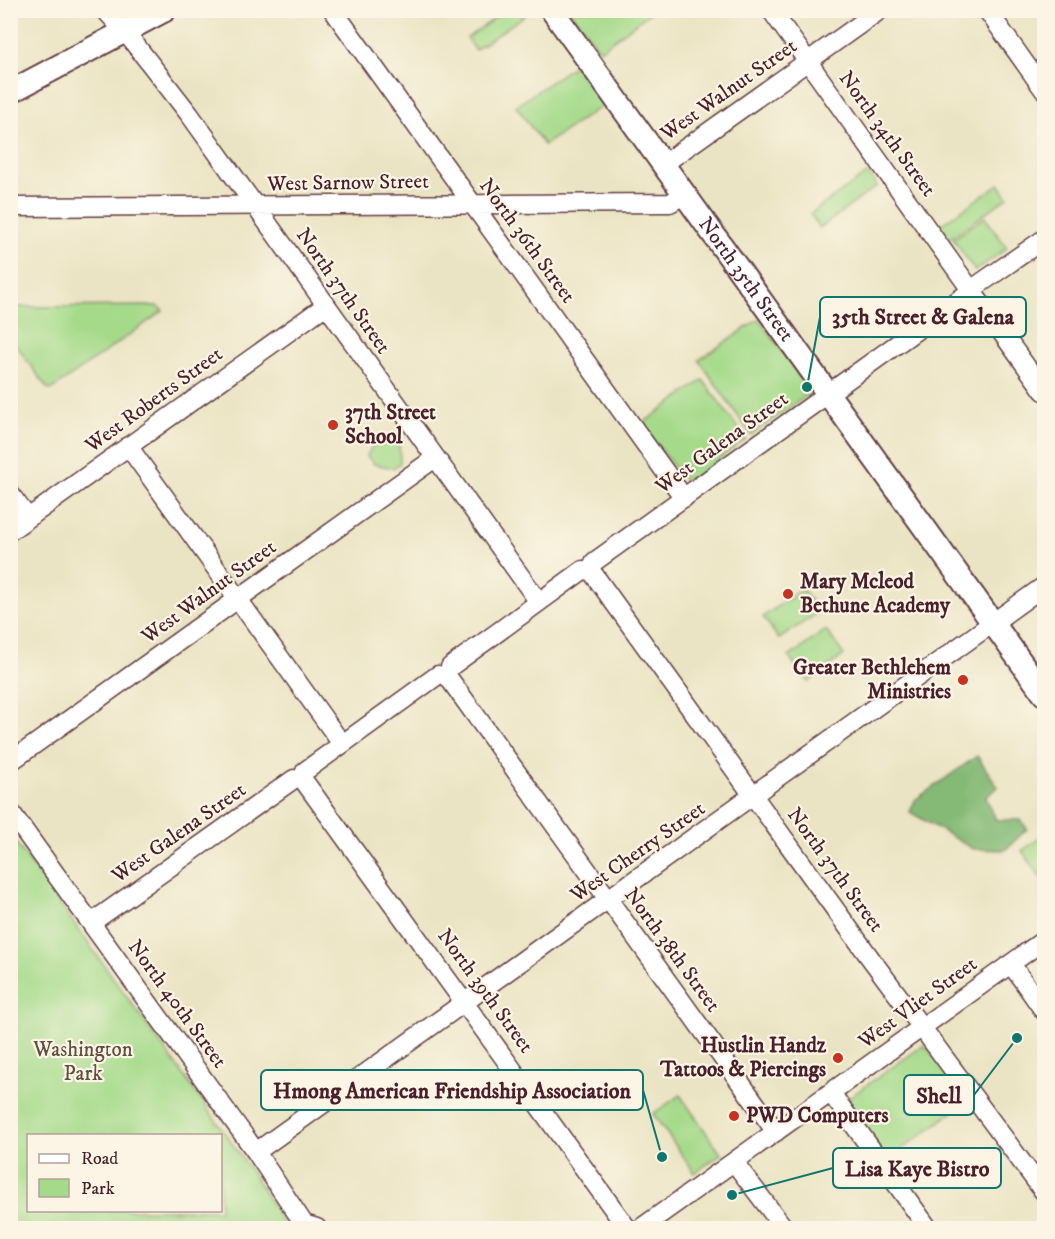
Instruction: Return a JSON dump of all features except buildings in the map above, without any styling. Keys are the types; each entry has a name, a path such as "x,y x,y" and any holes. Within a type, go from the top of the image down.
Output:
{"main road":[{"path":"10,92 165,10"},
{"name":"North 35th Street","path":"552,10 1044,694"}],"street":[{"name":"North 37th Street","path":"105,10 256,207 539,602"},
{"name":"North 36th Street","path":"333,10 684,498"},
{"name":"North 34th Street","path":"771,10 1044,391"},
{"name":"West Walnut Street","path":"662,165 880,10"},
{"path":"987,10 1044,90"},
{"name":"West Sarnow Street","path":"10,207 256,207 670,202 684,195"},
{"name":"West Galena Street","path":"91,923 301,777 342,744 445,673 539,602 590,568 1044,239"},
{"name":"West Roberts Street","path":"10,531 325,306"},
{"path":"128,446 342,744"},
{"name":"West Walnut Street","path":"10,762 435,458"},
{"path":"10,494 28,518"},
{"name":"North 37th Street","path":"590,568 753,797 1044,1192"},
{"name":"West Cherry Street","path":"256,1152 1044,586"},
{"name":"North 38th Street","path":"445,673 776,1132"},
{"name":"North 39th Street","path":"301,777 627,1228"},
{"name":"North 40th Street","path":"10,811 308,1227"},
{"name":"West Vliet Street","path":"641,1228 1044,940"},
{"path":"1011,964 1044,1011"},
{"path":"831,1093 928,1228"},
{"path":"734,1162 784,1228"}],"green space":[{"path":"570,10 654,10 600,50 570,11"},
{"path":"505,11 531,11 475,50 467,38"},
{"path":"575,65 603,105 544,145 516,106"},
{"path":"868,173 877,186 820,228 810,214"},
{"path":"999,184 1008,197 949,239 939,226"},
{"path":"985,217 1007,248 975,271 953,239"},
{"path":"157,306 163,311 51,390 47,388 11,338 11,307"},
{"path":"759,319 810,390 809,394 751,435 699,360"},
{"path":"703,380 746,439 692,479 683,479 642,424"},
{"path":"393,434 399,436 400,463 394,468 374,464 367,456 372,446"},
{"path":"802,589 819,612 779,639 763,617"},
{"path":"826,630 844,655 808,682 789,657"},
{"path":"977,756 998,787 986,797 996,820 1021,820 1027,829 1005,850 973,849 910,812 915,800"},
{"path":"1044,835 1044,882 1022,851"},
{"name":"Washington Park","path":"11,836 225,1133 286,1228 11,1228"},
{"path":"924,1045 969,1100 887,1160 846,1103 847,1099"},
{"path":"680,1095 721,1154 695,1173 653,1114"}],"place":[{"name":"35th Street & Galena","path":"807,387"},
{"name":"37th Street School","path":"333,425"},
{"name":"Mary Mcleod Bethune Academy","path":"788,594"},
{"name":"Greater Bethlehem Ministries","path":"963,680"},
{"name":"Shell","path":"1017,1038"},
{"name":"Hustlin Handz Tattoos & Piercings","path":"838,1058"},
{"name":"PWD Computers","path":"734,1116"},
{"name":"Hmong American Friendship Association","path":"662,1157"},
{"name":"Lisa Kaye Bistro","path":"732,1195"}]}
